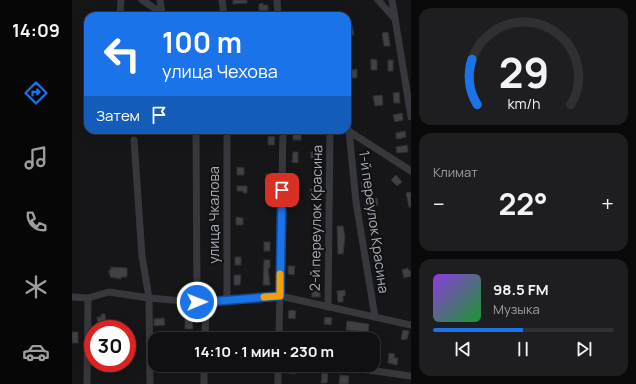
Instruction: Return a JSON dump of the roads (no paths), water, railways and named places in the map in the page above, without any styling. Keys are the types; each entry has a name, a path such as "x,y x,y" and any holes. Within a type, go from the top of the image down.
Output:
{"street":[{"path":"120,0 120,12"},
{"path":"142,0 160,12"},
{"path":"160,0 163,12"},
{"path":"222,0 224,12"},
{"path":"277,0 278,12"},
{"path":"378,0 396,20"},
{"path":"392,0 411,117"},
{"path":"351,132 411,171"},
{"path":"196,134 197,302"},
{"name":"улица Чкалова","path":"227,134 227,301"},
{"path":"279,332 283,134"},
{"name":"2-й переулок Красина","path":"328,307 330,134"},
{"name":"1-й переулок Красина","path":"348,134 356,202 374,317"},
{"path":"134,140 142,256 149,298 150,384"},
{"path":"72,297 88,298 110,292 149,298 206,302 280,296 411,326"},
{"path":"87,384 88,298"},
{"path":"205,332 206,302"},
{"path":"204,372 204,384"},
{"path":"278,372 278,384"},
{"path":"380,372 411,376"}]}
